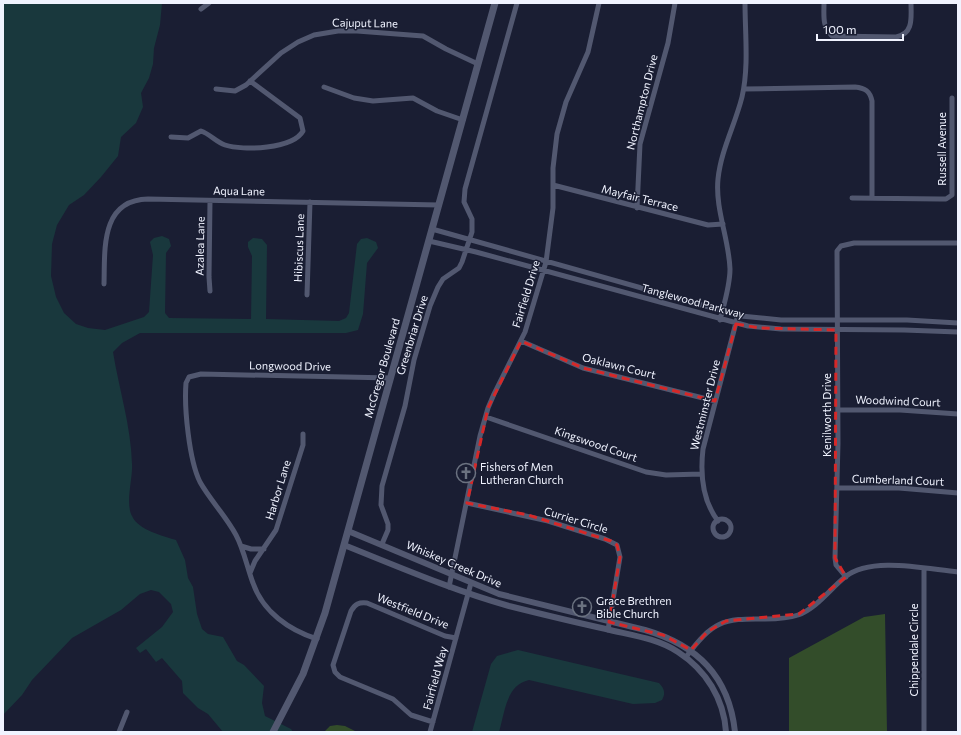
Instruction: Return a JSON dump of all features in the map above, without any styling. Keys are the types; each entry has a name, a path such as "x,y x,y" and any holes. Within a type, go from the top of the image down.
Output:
{"main road":[{"name":"McGregor Boulevard","path":"273,732 282,718 304,674 317,639 495,3"}],"street":[{"path":"201,9 209,3"},
{"name":"Greenbriar Drive","path":"382,544 388,530 388,524 381,505 382,486 405,406 408,384 430,306 443,279 459,268 469,240 472,225 464,202 465,189 517,3"},
{"name":"Fairfield Drive","path":"448,587 452,575 480,436 494,394 530,320 544,271 551,234 557,134 566,102 588,52 599,3"},
{"name":"Northampton Drive","path":"637,208 640,144 668,43 675,3"},
{"path":"720,320 730,270 718,186 720,166 744,89 745,3"},
{"path":"824,3 825,25 832,36 874,37 896,37 902,36 907,32 910,27 911,3"},
{"name":"Cajuput Lane","path":"216,89 235,91 250,81 281,53 298,42 314,35 338,31 423,36 478,64"},
{"path":"171,136 188,138 201,131 225,145 269,147 279,146 300,137 303,131 300,118 250,81"},
{"path":"324,87 354,98 373,101 413,98 437,111 463,120"},
{"path":"744,89 855,87 867,90 871,95 872,101 872,198 852,198"},
{"name":"Russell Avenue","path":"872,198 946,199 952,195 952,98"},
{"name":"Mayfair Terrace","path":"553,185 637,208 708,225 723,224"},
{"name":"Aqua Lane","path":"104,284 106,235 110,222 122,207 141,199 439,205"},
{"name":"Azalea Lane","path":"210,201 210,291"},
{"name":"Hibiscus Lane","path":"307,295 310,202"},
{"name":"Tanglewood Parkway","path":"432,229 738,315 781,320 917,321 958,323"},
{"name":"Tanglewood Parkway","path":"429,242 466,250 736,324 760,328 958,332"},
{"name":"Kenilworth Drive","path":"846,576 836,565 835,558 838,410 836,330 837,250 841,246 854,243 958,243"},
{"name":"Westminster Drive","path":"718,521 707,503 702,474 702,449 738,315"},
{"path":"917,321 917,330"},
{"name":"Oaklawn Court","path":"521,341 583,368 715,401"},
{"name":"Longwood Drive","path":"241,546 230,525 203,487 195,468 186,395 186,383 189,377 201,374 391,378"},
{"name":"Woodwind Court","path":"838,410 908,410 958,414"},
{"name":"Kingswood Court","path":"486,418 639,470 666,475 702,474"},
{"name":"Harbor Lane","path":"250,573 255,561 276,530 301,449 303,434"},
{"name":"Cumberland Court","path":"837,488 899,488 958,493"},
{"name":"Currier Circle","path":"467,503 548,521 605,539 617,545 620,557 608,630"},
{"name":"Whiskey Creek Drive","path":"348,531 382,544 470,583 518,600 663,635 691,650 714,673 725,692 730,705 735,732"},
{"name":"Whiskey Creek Drive","path":"344,545 448,587 537,613 660,643 686,657 701,671 713,687 723,711 726,732"},
{"path":"241,546 251,549 264,549"},
{"path":"241,546 261,600 273,614 292,629 317,639"},
{"path":"686,657 707,632 726,621 742,618 784,618 799,614 814,605 846,576 857,570 872,566 958,572"},
{"name":"Chippendale Circle","path":"924,569 924,732"},
{"name":"Fairfield Way","path":"430,732 470,583"},
{"name":"Westfield Drive","path":"433,722 411,715 393,699 340,677 335,672 333,665 350,611 360,602 367,603 438,633 456,638"},
{"path":"118,732 127,712"}],"highlighted area":[{"path":"736,324 760,328 836,330 835,558 846,577 799,614 726,621 707,632 691,650 663,635 609,622 620,557 617,545 611,541 528,515 467,503 488,408 521,341 583,368 715,401"}],"green space":[{"path":"885,614 887,732 789,732 789,658 864,617"},
{"path":"330,726 345,726 357,732 324,732"}],"shaded area":[{"path":"3,3 162,3 160,25 154,48 153,64 149,78 141,93 143,107 136,123 121,137 118,156 84,195 69,205 57,225 52,244 51,276 56,297 64,313 76,324 88,328 105,330 144,317 149,312 153,255 150,242 154,238 162,236 169,239 171,246 166,253 165,313 169,318 251,319 252,256 248,247 248,242 253,238 262,239 267,245 266,319 339,321 346,318 349,313 357,244 361,239 367,238 376,242 378,248 367,263 363,314 358,330 346,333 140,333 122,343 113,352 131,450 132,470 129,504 132,516 135,521 145,529 176,540 185,560 188,578 193,587 197,614 202,629 208,634 223,637 237,661 244,665 264,686 262,703 265,716 291,729 293,732 223,732 208,714 198,708 183,693 182,681 162,658 156,662 146,649 140,653 136,648 162,627 173,612 171,604 159,592 151,590 140,594 121,610 72,638 32,680 22,695 3,715"},
{"path":"518,650 659,683 664,691 664,695 662,700 655,703 633,704 529,680 515,687 511,693 505,708 499,732 472,732 491,664 497,656"}],"place":[{"name":"Fishers of Men Lutheran Church","path":"466,473"},
{"name":"Grace Brethren Bible Church","path":"582,607"}]}
